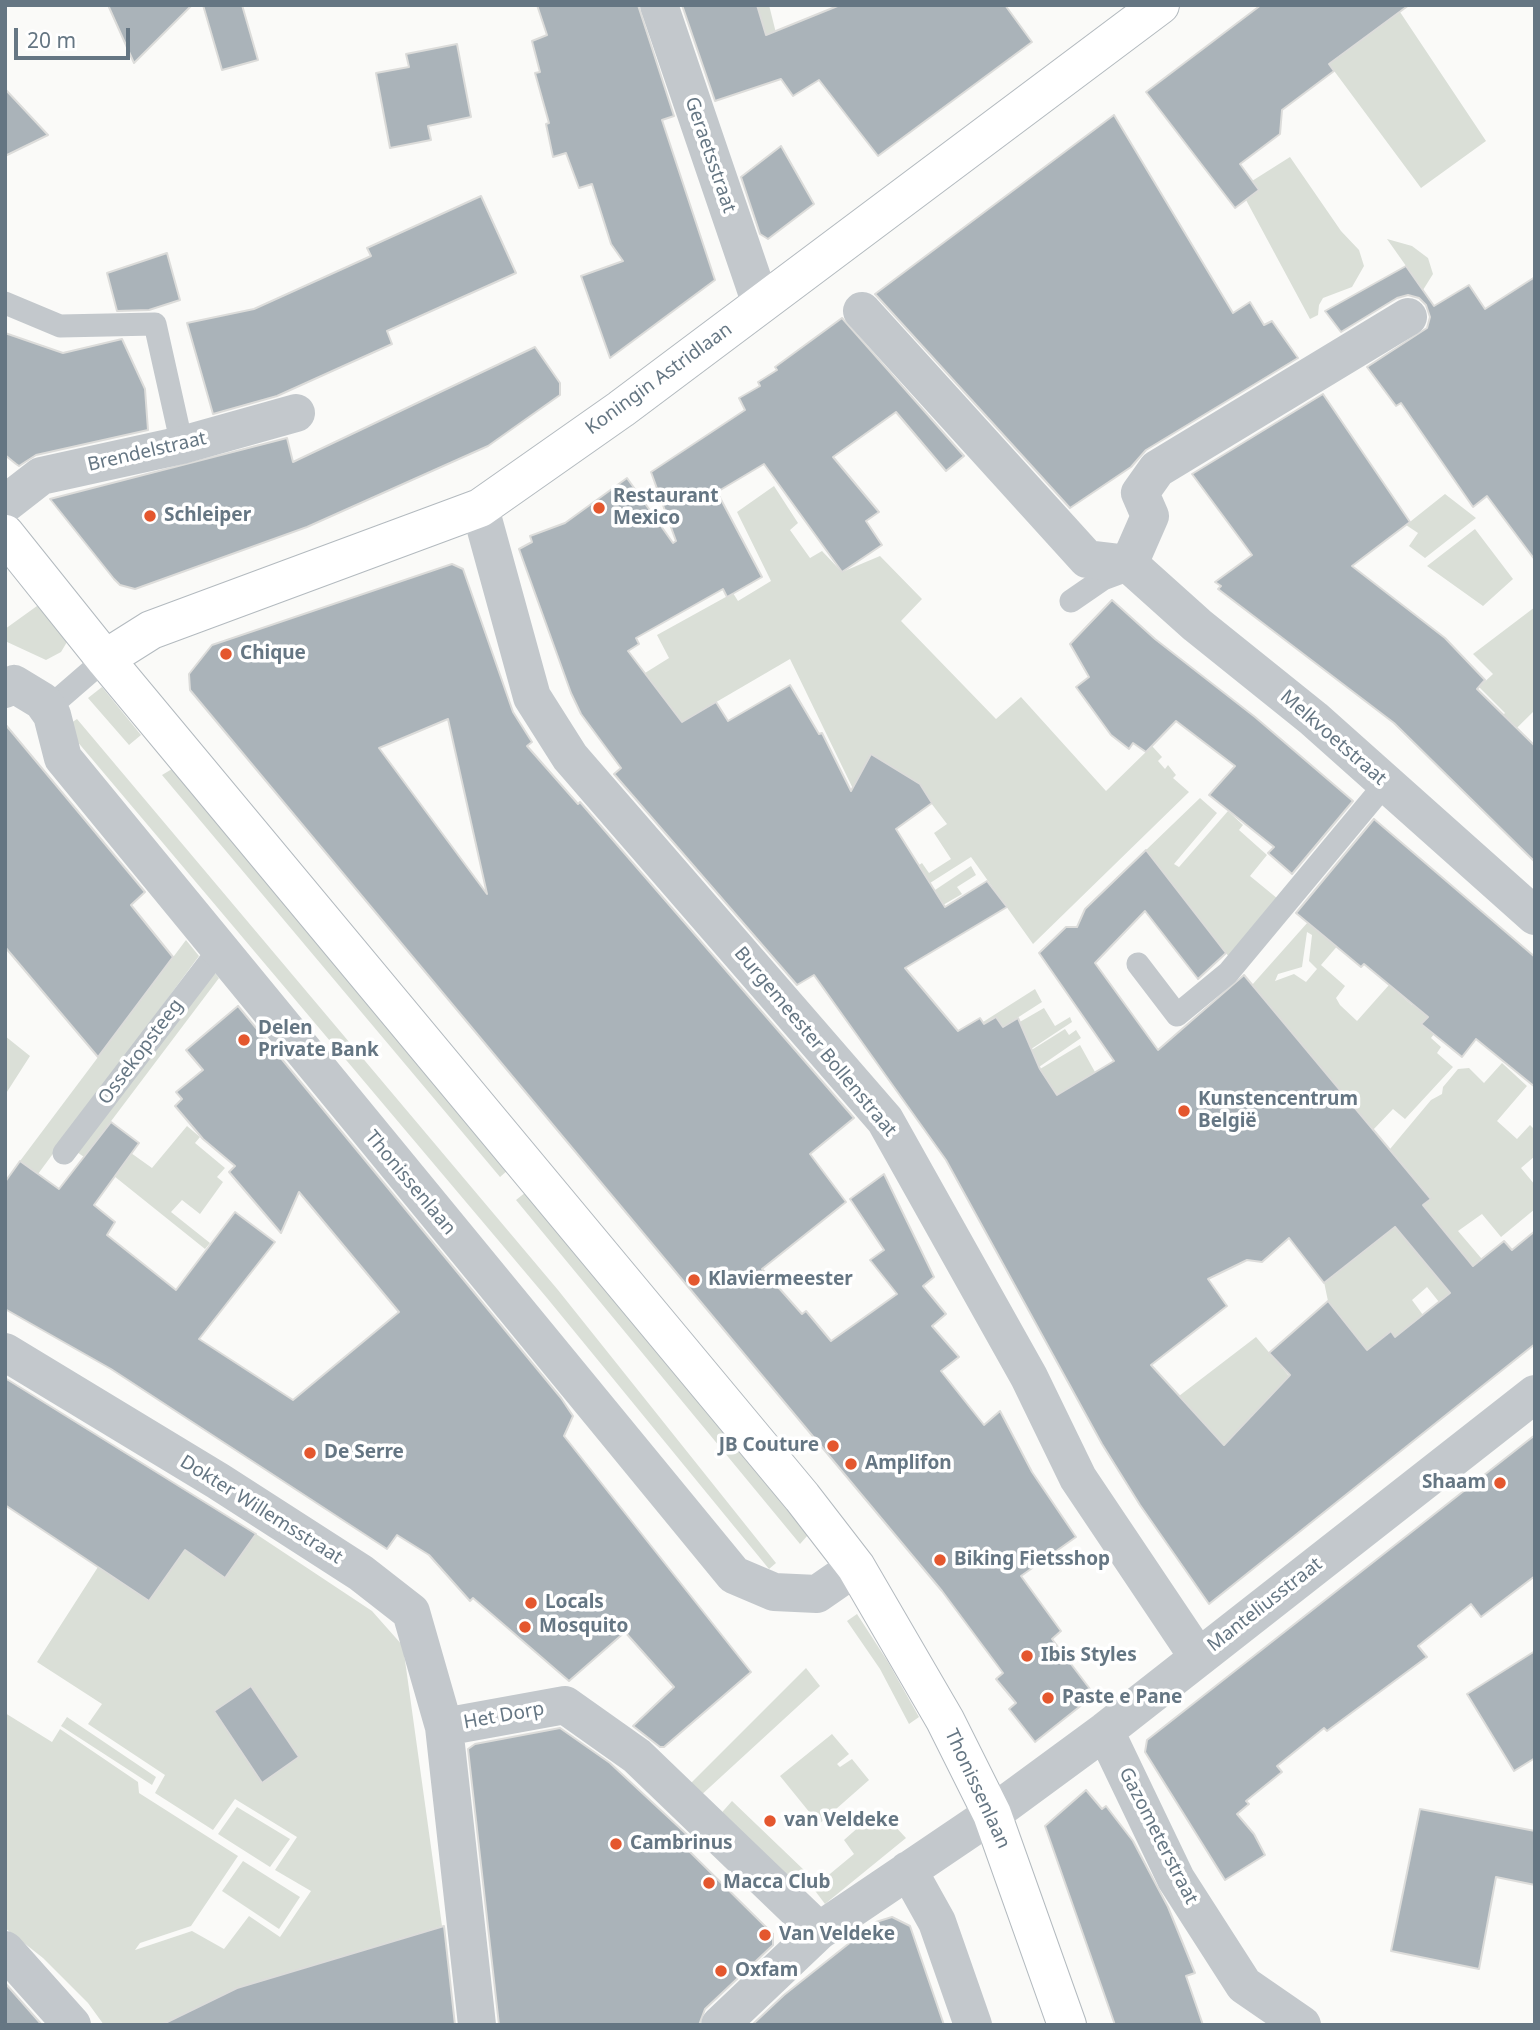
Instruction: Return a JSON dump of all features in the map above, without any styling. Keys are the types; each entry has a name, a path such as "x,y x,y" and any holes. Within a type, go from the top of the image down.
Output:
{"main road":[{"name":"Koningin Astridlaan","path":"105,659 151,629 480,508 621,409 1160,5"},
{"name":"Thonissenlaan","path":"5,534 105,659 802,1497 856,1567 946,1720 992,1814 1067,2025"}],"street":[{"name":"Geraetsstraat","path":"659,5 761,304"},
{"path":"862,312 1087,559 1131,566 1150,516 1140,493 1157,469 1408,317"},
{"name":"Brendelstraat","path":"5,504 41,476 182,445 296,413"},
{"name":"Burgemeester Bollenstraat","path":"480,508 532,697 570,757 885,1120 1029,1377 1078,1478 1198,1657"},
{"name":"Melkvoetstraat","path":"1131,566 1386,783 1535,916"},
{"name":"Thonissenlaan","path":"20,691 52,715 63,758 218,951 734,1576 774,1592 817,1594 856,1567"},
{"name":"Dokter Willemsstraat","path":"5,1352 218,1481 361,1573 411,1612 444,1727"},
{"name":"Manteliusstraat","path":"992,1814 1105,1731 1535,1394"},
{"name":"Het Dorp","path":"477,2025 444,1727 565,1705 636,1756 819,1931"},
{"name":"Gazometerstraat","path":"1105,1731 1176,1879 1244,1985 1302,2025"},
{"path":"720,2025 819,1931 992,1814"},
{"path":"908,1870 937,1922 973,2025"},
{"path":"5,1950 72,2025"}],"lane":[{"path":"5,303 60,326 155,324 182,445"},
{"path":"1071,601 1103,579 1131,566"},
{"path":"20,691 60,698 105,659"},
{"path":"1138,964 1177,1015 1228,973 1386,783"},
{"name":"Ossekopsteeg","path":"64,1153 218,951"}],"shaded area":[{"path":"757,5 769,5 778,41 769,44"},
{"path":"1400,12 1486,141 1421,188 1329,64"},
{"path":"1290,157 1341,231 1359,250 1364,266 1352,287 1323,298 1318,315 1310,319 1246,200 1259,190 1252,181"},
{"path":"1387,239 1412,246 1428,258 1433,274 1423,290"},
{"path":"774,486 798,523 790,530 810,558 822,551 842,572 880,556 922,599 901,621 996,719 1021,697 1106,791 1152,746 1162,757 1158,761 1165,769 1168,765 1176,775 1173,778 1189,792 1033,944 971,857 930,883 919,865 922,863 929,873 951,859 934,833 947,824 931,803 874,832 790,659 682,722 645,673 669,658 657,635 733,593 738,601 771,581 737,512"},
{"path":"1445,494 1476,518 1425,558 1409,546 1418,533 1406,525"},
{"path":"1475,529 1513,579 1483,606 1427,566"},
{"path":"37,606 43,608 67,642 61,652 46,660 5,641 5,629"},
{"path":"1535,607 1535,710 1458,786 1444,773 1505,713 1479,687 1493,674 1473,654"},
{"path":"102,687 141,735 129,745 88,698"},
{"path":"77,719 558,1290 776,1563 769,1569 547,1298 65,727"},
{"path":"172,769 508,1170 500,1177 162,775"},
{"path":"1200,798 1217,813 1174,864 1179,867 1228,811 1243,825 1239,830 1267,855 1250,876 1278,899 1229,957 1146,850"},
{"path":"971,866 976,875 957,887 962,894 924,916 896,916"},
{"path":"1324,904 1352,929 1321,965 1345,986 1336,998 1340,1005 1357,1021 1389,985 1412,1005 1421,995 1435,1008 1422,1024 1434,1034 1431,1038 1441,1047 1437,1053 1453,1067 1405,1119 1393,1109 1373,1130 1252,985","holes":["1307,932 1312,935 1309,961 1317,969 1306,982 1294,974 1275,981 1278,974 1302,967"]},
{"path":"186,940 199,956 38,1174 20,1161"},
{"path":"210,967 219,978 84,1157 74,1150"},
{"path":"1035,989 1042,1002 1003,1027 996,1017 984,1024 983,1022"},
{"path":"1044,1008 1055,1026 1070,1017 1072,1022 1010,1063 1018,1023"},
{"path":"1065,1029 1069,1035 1076,1030 1081,1038 1039,1067 1014,1061"},
{"path":"5,1036 30,1056 5,1095"},
{"path":"1080,1045 1095,1072 1048,1100 1040,1069"},
{"path":"1502,1063 1527,1086 1497,1121 1517,1139 1530,1125 1535,1130 1535,1156 1521,1168 1535,1185 1535,1209 1501,1237 1482,1214 1458,1231 1487,1265 1439,1302 1427,1287 1412,1300 1423,1315 1395,1337 1390,1332 1378,1341 1392,1358 1381,1367 1392,1380 1371,1397 1361,1387 1325,1416 1321,1411 1309,1422 1280,1386 1264,1403 1282,1425 1278,1428 1283,1434 1272,1442 1283,1457 1274,1465 1271,1462 1251,1480 1209,1428 1193,1441 1212,1467 1200,1478 1190,1465 1181,1473 1177,1468 1190,1458 1175,1438 1184,1430 1175,1420 1190,1408 1179,1396 1256,1337 1289,1376 1328,1346 1339,1358 1359,1340 1328,1301 1324,1282 1412,1214 1426,1232 1410,1246 1422,1260 1449,1237 1423,1205 1431,1198 1390,1149 1431,1100 1442,1094 1443,1087 1458,1069 1469,1068 1484,1083"},
{"path":"187,1126 200,1137 195,1143 225,1168 217,1177 223,1182 200,1214 182,1200 171,1212 210,1243 205,1249 114,1176 131,1153 152,1168"},
{"path":"526,1192 808,1535 800,1544 516,1200"},
{"path":"256,1534 372,1611 403,1646 442,1926 239,1987 161,2025 104,2025 88,2003 43,1958 5,1928 5,1713 52,1742 60,1729 138,1782 139,1793 238,1856 191,1926 140,1943 135,1950 192,1931 224,1949 249,1916 280,1937 311,1891 275,1870 297,1837 235,1799 213,1830 155,1793 165,1775 88,1724 102,1704 37,1662 98,1567 149,1601 185,1550 225,1578"},
{"path":"857,1614 919,1717 909,1724 880,1669 847,1621"},
{"path":"806,1668 820,1686 698,1798 688,1786"},
{"path":"67,1717 156,1777 152,1785 61,1726"},
{"path":"832,1734 849,1754 837,1764 840,1767 852,1759 869,1780 819,1824 780,1776"},
{"path":"732,1801 805,1871 791,1886 717,1818"},
{"path":"237,1807 290,1839 270,1867 218,1834"},
{"path":"879,1809 906,1838 825,1904 813,1888 854,1854 844,1840"},
{"path":"243,1861 300,1897 279,1929 222,1891"}],"building":[{"path":"108,5 192,5 134,63"},
{"path":"203,5 242,5 258,60 222,70"},
{"path":"537,5 638,5 674,116 662,120 715,280 610,358 581,276 623,261 611,244 592,184 579,188 566,153 553,157 546,124 549,123 535,73 540,72 532,41 547,35"},
{"path":"682,5 757,5 766,35 840,5 1005,5 1032,42 878,156 819,80 793,96 781,79 715,101"},
{"path":"1261,5 1409,5 1329,64 1334,71 1282,110 1280,134 1240,164 1259,190 1235,208 1146,92"},
{"path":"457,44 471,117 428,126 431,140 390,148 376,73 409,67 406,54"},
{"path":"5,89 48,135 5,156"},
{"path":"1114,115 1233,313 1250,302 1264,325 1272,321 1298,358 1146,450 1131,467 1070,508 875,294"},
{"path":"781,146 814,204 768,239 760,234 741,177"},
{"path":"481,196 516,273 387,331 392,344 277,396 213,414 187,323 254,309 371,256 367,248"},
{"path":"167,253 180,300 149,310 117,311 107,273"},
{"path":"1406,266 1434,306 1469,285 1485,309 1535,277 1535,560 1487,496 1473,507 1401,403 1396,406 1367,367 1427,328 1430,317 1426,305 1419,298 1408,295 1397,298 1341,332 1325,311"},
{"path":"842,318 964,456 946,471 896,412 833,457 879,512 866,521 882,545 842,572 764,464 717,492 762,577 727,597 723,589 636,638 639,644 628,651 682,722 716,702 728,721 790,685 819,734 822,733 851,791 871,754 920,784 932,803 896,829 945,907 987,881 1007,907 905,968 958,1031 980,1018 984,1024 996,1017 1003,1027 1018,1018 1040,1069 1057,1095 1114,1061 1039,953 1066,927 1077,927 1085,909 1146,850 1226,953 1198,979 1145,911 1095,963 1158,1050 1244,975 1431,1199 1423,1205 1473,1266 1504,1241 1512,1250 1535,1231 1535,1344 1209,1604 1140,1505 1102,1444 946,1160 814,975 797,985 614,774 621,768 581,714 571,693 519,549 532,542 530,536 565,523 627,478 673,543 676,541 651,472 745,410 739,398 760,386 758,382 777,370 775,367","holes":["1395,1227 1450,1293 1395,1337 1391,1331 1367,1350 1328,1301 1269,1353 1290,1375 1224,1445 1151,1365 1227,1306 1208,1279 1247,1260 1262,1262 1289,1238 1324,1283"]},
{"path":"5,333 63,353 122,339 145,389 148,430 36,455 19,466 16,464 5,455"},
{"path":"535,347 560,383 560,395 488,446 307,527 135,589 120,585 114,579 50,499 287,438 293,462"},
{"path":"1323,394 1410,522 1352,566 1445,638 1485,680 1477,689 1535,746 1535,862 1394,723 1218,589 1221,586 1215,582 1252,555 1192,474"},
{"path":"452,564 463,569 513,712 532,742 527,746 578,804 580,802 854,1118 810,1154 846,1202 762,1269 802,1314 806,1311 831,1341 897,1294 870,1260 884,1250 850,1199 884,1174 934,1277 923,1286 946,1314 932,1326 959,1357 941,1371 984,1425 1000,1411 1032,1472 1076,1537 1021,1576 1061,1631 1052,1639 1093,1693 1081,1700 1083,1704 1035,1742 1009,1709 1016,1703 996,1679 1003,1673 942,1591 190,690 189,674 212,645","holes":["448,719 487,894 379,748"]},
{"path":"1112,600 1155,639 1255,717 1353,801 1292,874 1268,853 1274,847 1209,795 1235,766 1176,721 1146,752 1133,743 1129,749 1111,735 1076,687 1089,677 1070,644"},
{"path":"5,724 145,892 131,905 173,957 98,1057 5,947"},
{"path":"1374,819 1535,957 1535,1087 1476,1039 1462,1057 1421,1024 1428,1017 1364,964 1361,967 1296,913"},
{"path":"238,1006 561,1398 573,1416 564,1436 751,1672 664,1747 660,1747 633,1726 674,1687 625,1632 569,1681 473,1598 470,1601 429,1555 397,1535 387,1549 111,1369 5,1309 5,1182 20,1161 59,1189 111,1122 139,1143 94,1205 115,1222 107,1235 176,1290 235,1212 275,1242 199,1339 293,1400 399,1312 299,1192 281,1233 229,1172 235,1166 203,1139 175,1106 182,1099 176,1092 203,1070 186,1050"},
{"path":"5,1378 256,1534 225,1578 185,1550 149,1601 5,1505"},
{"path":"1535,1435 1535,1576 1481,1617 1471,1604 1418,1646 1427,1657 1327,1731 1324,1728 1277,1766 1282,1772 1246,1801 1249,1804 1237,1814 1254,1834 1265,1855 1225,1880 1145,1752 1147,1740"},
{"path":"1535,1651 1535,1758 1514,1771 1467,1694"},
{"path":"251,1686 299,1757 262,1783 214,1711"},
{"path":"560,1728 610,1763 696,1843 689,1851 773,1934 773,1945 705,2009 699,2025 499,2025 468,1749 475,1744"},
{"path":"1086,1790 1102,1809 1106,1806 1133,1841 1168,1907 1195,1973 1186,1976 1203,2025 1115,2025 1045,1826"},
{"path":"1420,1809 1535,1831 1535,1885 1496,1877 1479,1969 1391,1951"},
{"path":"892,1917 910,1926 944,2025 752,2025 784,1995 876,1922"},
{"path":"444,1926 455,2025 161,2025 237,1988"},
{"path":"5,1983 42,2025 5,2025"}],"place":[{"name":"Restaurant Mexico","path":"599,508"},
{"name":"Schleiper","path":"150,516"},
{"name":"Chique","path":"226,654"},
{"name":"Delen Private Bank","path":"244,1040"},
{"name":"Kunstencentrum België","path":"1184,1111"},
{"name":"Klaviermeester","path":"694,1280"},
{"name":"JB Couture","path":"833,1446"},
{"name":"De Serre","path":"310,1453"},
{"name":"Amplifon","path":"851,1464"},
{"name":"Shaam","path":"1500,1483"},
{"name":"Biking Fietsshop","path":"940,1560"},
{"name":"Locals","path":"531,1603"},
{"name":"Mosquito","path":"525,1627"},
{"name":"Ibis Styles","path":"1027,1656"},
{"name":"Paste e Pane","path":"1048,1698"},
{"name":"van Veldeke","path":"770,1821"},
{"name":"Cambrinus","path":"616,1844"},
{"name":"Macca Club","path":"709,1883"},
{"name":"Van Veldeke","path":"765,1935"},
{"name":"Oxfam","path":"721,1971"}]}
